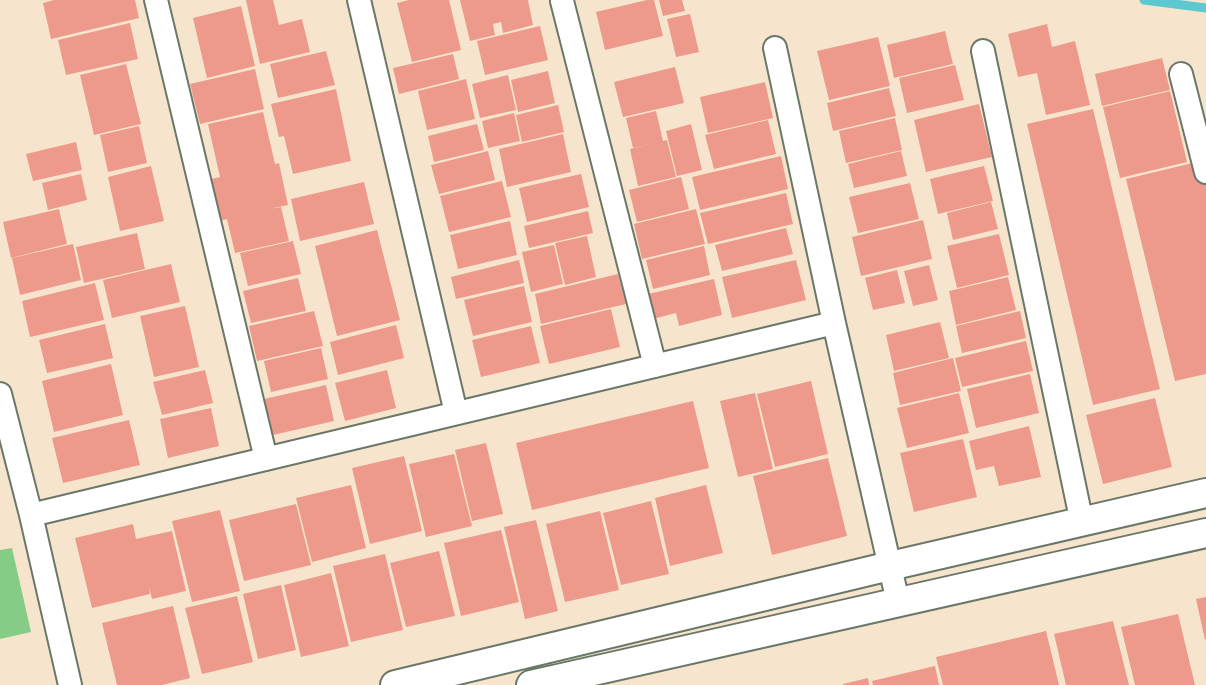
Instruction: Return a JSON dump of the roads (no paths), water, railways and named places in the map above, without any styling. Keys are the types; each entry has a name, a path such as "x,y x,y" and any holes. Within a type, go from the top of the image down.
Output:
{"street":[{"path":"156,0 266,459"},
{"path":"359,0 456,413"},
{"path":"562,1 655,366"},
{"path":"775,48 834,323 898,602"},
{"path":"983,51 1082,522"},
{"path":"1181,74 1206,172"},
{"path":"31,515 834,323"},
{"path":"0,394 7,456 31,515 70,685"},
{"path":"395,685 1206,493"},
{"path":"545,684 1206,533"}],"waterway":[{"path":"1144,0 1206,8"}]}
